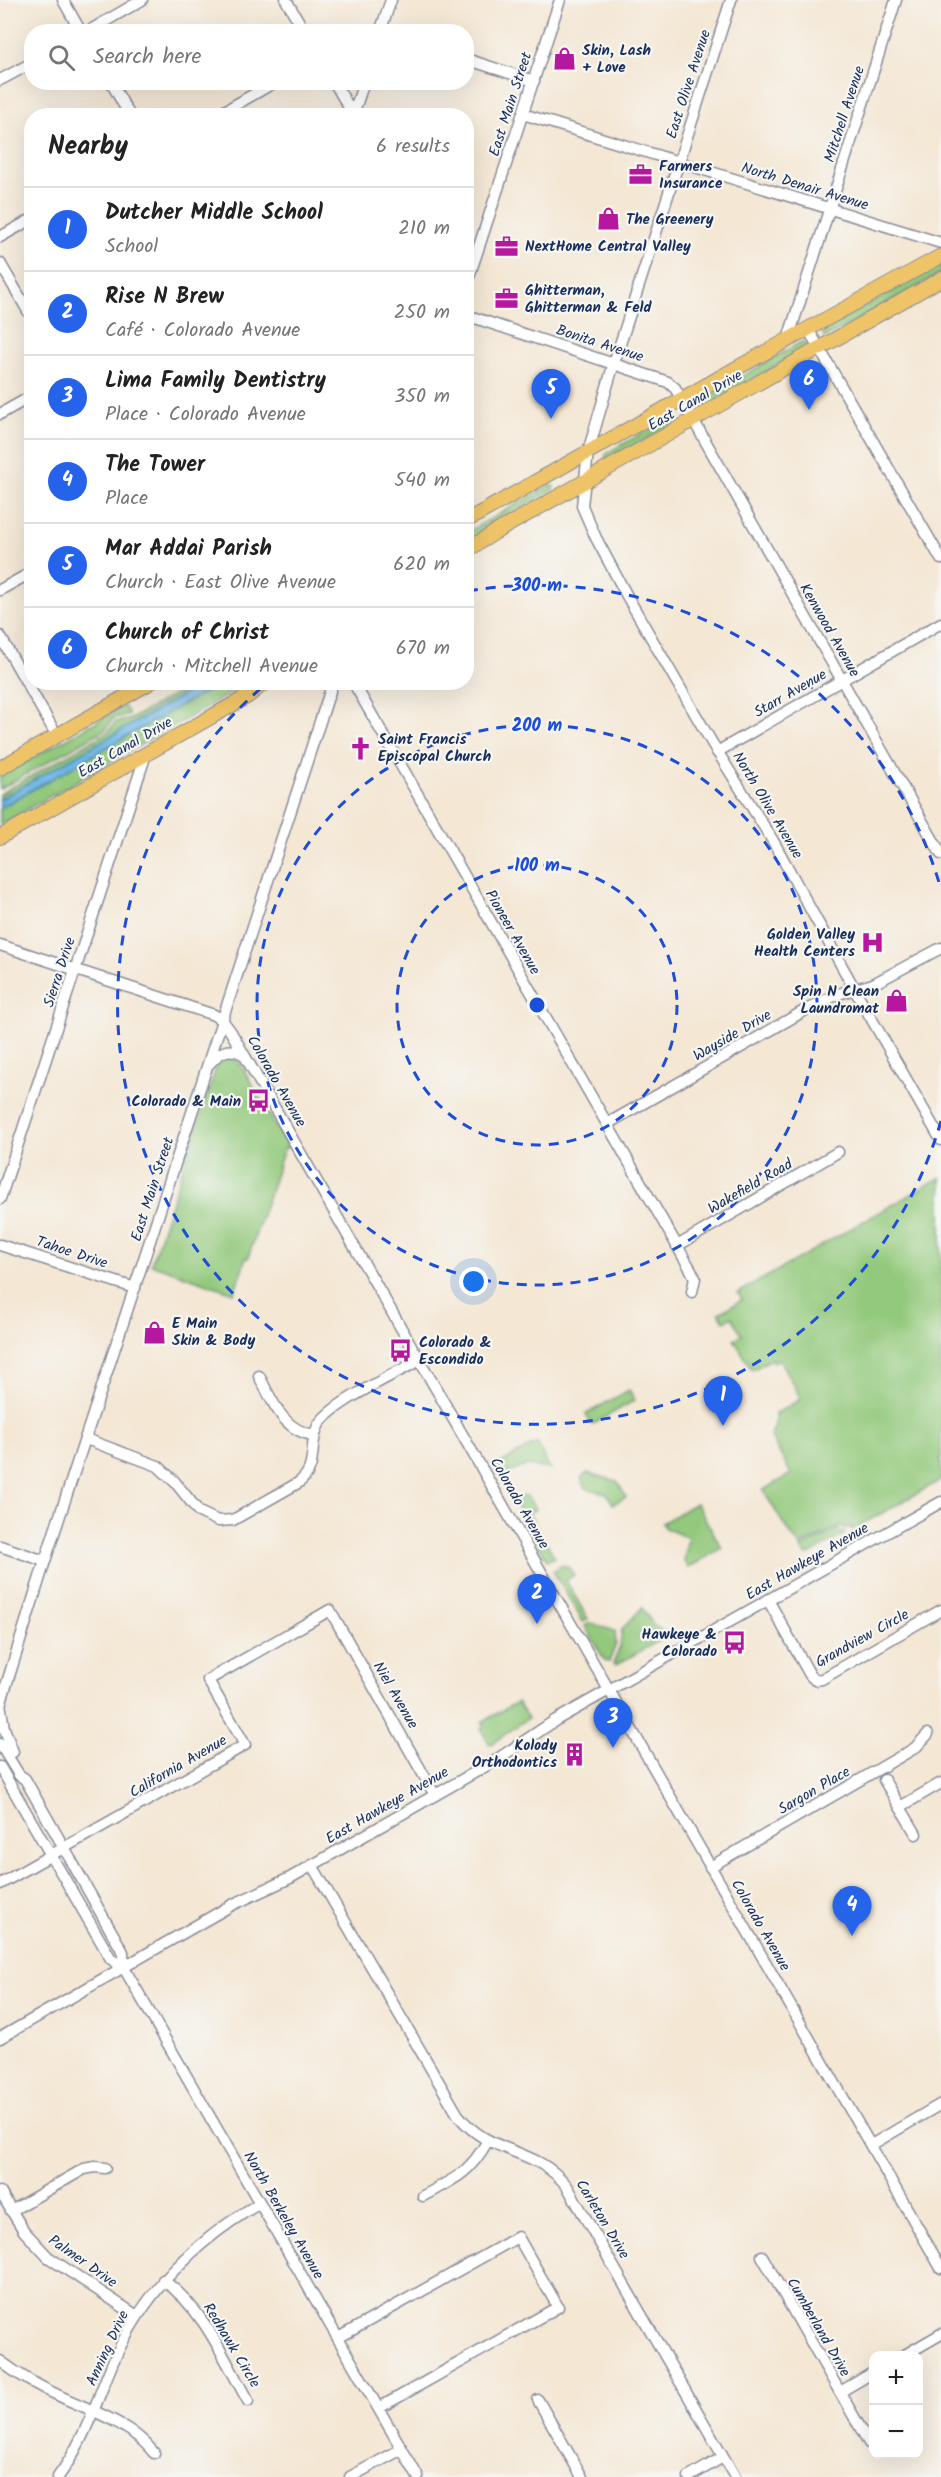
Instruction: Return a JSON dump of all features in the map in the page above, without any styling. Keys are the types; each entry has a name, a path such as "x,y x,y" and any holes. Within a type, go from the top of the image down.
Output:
{"main road":[{"name":"East Canal Drive","path":"474,516 788,339 941,256"},
{"name":"East Canal Drive","path":"474,546 941,279"},
{"path":"0,768 137,690"},
{"name":"East Canal Drive","path":"0,837 255,690"},
{"path":"248,696 261,690"}],"street":[{"path":"63,0 76,24"},
{"path":"101,24 142,0"},
{"path":"286,0 300,24"},
{"path":"383,24 391,0"},
{"name":"East Main Street","path":"474,262 560,0"},
{"name":"East Olive Avenue","path":"588,452 614,363 730,0"},
{"name":"Mitchell Avenue","path":"788,339 896,0"},
{"path":"474,62 534,81"},
{"path":"0,80 24,67"},
{"path":"115,90 126,108"},
{"path":"230,108 261,90"},
{"path":"339,90 349,108"},
{"path":"355,108 361,90"},
{"name":"North Denair Avenue","path":"523,114 941,243"},
{"path":"0,237 24,224"},
{"path":"0,262 24,304"},
{"name":"Bonita Avenue","path":"474,318 668,382 675,388 693,420"},
{"path":"808,329 941,559"},
{"path":"0,414 24,400"},
{"name":"Kenwood Avenue","path":"693,420 941,854"},
{"name":"North Olive Avenue","path":"588,452 582,506 596,538 717,752 773,841 941,1140"},
{"path":"0,590 24,576"},
{"name":"Starr Avenue","path":"717,752 941,623"},
{"path":"0,636 24,678"},
{"path":"31,690 57,736"},
{"name":"East Main Street","path":"0,1704 330,690"},
{"name":"Pioneer Avenue","path":"358,690 695,1278 692,1292"},
{"name":"Sierra Drive","path":"0,1199 146,754"},
{"path":"0,945 214,1015 223,1021"},
{"name":"Wayside Drive","path":"607,1124 790,1019 836,995 877,982 941,948"},
{"name":"Colorado Avenue","path":"223,1021 941,2268"},
{"path":"208,1066 217,1055 225,1051 234,1050 243,1053"},
{"name":"Wakefield Road","path":"677,1246 838,1152"},
{"name":"Tahoe Drive","path":"0,1245 135,1288"},
{"path":"86,1439 158,1466 176,1482 199,1512 214,1520 225,1521 237,1518 302,1480 312,1466 315,1435 321,1421 335,1408 420,1360"},
{"path":"259,1376 288,1425 298,1431 315,1435"},
{"name":"East Hawkeye Avenue","path":"0,2038 232,1905 312,1865 435,1795 504,1755 556,1720 941,1502"},
{"path":"0,1546 45,1561"},
{"name":"Grandview Circle","path":"768,1600 810,1676 815,1680 822,1679 941,1610"},
{"name":"Niel Avenue","path":"330,1610 435,1795"},
{"name":"California Avenue","path":"0,1884 245,1745 208,1680 330,1610"},
{"path":"0,1681 3,1672 14,1660"},
{"path":"0,1704 6,1737 24,1772 25,1779"},
{"name":"Sargon Place","path":"710,1867 915,1748 928,1734"},
{"name":"North Berkeley Avenue","path":"0,1744 25,1779 123,1952 124,1968"},
{"name":"North Berkeley Avenue","path":"0,1767 111,1959 124,1968 418,2477"},
{"path":"884,1780 915,1834"},
{"path":"900,1807 941,1783"},
{"name":"Carleton Drive","path":"312,1865 452,2107 467,2127 487,2142 536,2160 553,2171 567,2186 735,2477"},
{"path":"871,2145 941,2104"},
{"path":"423,2196 467,2171 487,2142"},
{"path":"10,2211 84,2169 105,2168"},
{"name":"Palmer Drive","path":"0,2192 30,2240 48,2257 137,2316"},
{"name":"Anning Drive","path":"58,2477 79,2444 114,2361 137,2316 163,2280 208,2237 260,2203"},
{"path":"338,2338 518,2237 558,2307 379,2408"},
{"name":"Cumberland Drive","path":"762,2256 869,2443"},
{"name":"Redhawk Circle","path":"163,2280 182,2294 197,2313 248,2401"},
{"path":"910,2351 941,2334"},
{"path":"0,2361 41,2387 129,2428 154,2453"},
{"path":"840,2392 869,2374"},
{"path":"538,2400 582,2477"},
{"path":"350,2477 402,2448"},
{"path":"689,2477 723,2457"}],"green space":[{"path":"941,263 941,273 825,338 823,336 824,330"},
{"path":"801,342 805,342 808,347 698,411 695,409 696,403"},
{"path":"676,414 680,420 607,461 605,458 607,453"},
{"path":"550,485 554,486 553,490 487,527 474,537 474,528"},
{"path":"183,690 192,690 0,799 0,794 108,732 116,722 129,720"},
{"path":"209,690 237,690 0,825 0,808"},
{"path":"124,706 129,714 114,718 106,729 0,789 0,776"},
{"path":"230,1057 240,1063 288,1147 284,1149 234,1293 151,1264 217,1065 221,1059"},
{"path":"941,1177 941,1480 852,1530 850,1526 845,1529 842,1525 800,1546 763,1490 791,1474 770,1435 775,1426 775,1414 801,1399 779,1359 773,1362 771,1359 752,1370 734,1339 742,1335 732,1317 724,1321 719,1313 742,1300 738,1293"},
{"path":"629,1390 635,1400 592,1425 586,1414"},
{"path":"537,1443 550,1469 526,1466 501,1476 495,1466"},
{"path":"587,1473 617,1481 626,1497 613,1504 607,1494 586,1488 581,1478"},
{"path":"524,1495 528,1497 535,1509 529,1514 555,1557 547,1560 514,1502"},
{"path":"696,1503 722,1548 688,1568 684,1561 688,1538 665,1528 662,1523"},
{"path":"839,1529 845,1534 809,1555 805,1554 801,1548"},
{"path":"561,1565 568,1567 574,1575 566,1580 588,1619 583,1622 553,1571"},
{"path":"642,1608 652,1623 667,1636 616,1665 613,1664 620,1647 622,1629"},
{"path":"590,1623 615,1631 616,1644 609,1662 605,1661 585,1626"},
{"path":"517,1702 528,1718 490,1745 481,1730 485,1725 482,1722"}],"water":[{"path":"192,690 209,690 0,808 0,799"}],"place":[{"name":"Skin, Lash + Love","path":"564,59"},
{"name":"Farmers Insurance","path":"641,175"},
{"name":"The Greenery","path":"608,219"},
{"name":"NextHome Central Valley","path":"507,246"},
{"name":"Ghitterman, Ghitterman & Feld","path":"507,299"},
{"name":"Church of Christ","path":"809,410"},
{"name":"Mar Addai Parish","path":"551,419"},
{"name":"Saint Francis Episcopal Church","path":"360,748"},
{"name":"Golden Valley Health Centers","path":"873,943"},
{"name":"Spin N Clean Laundromat","path":"897,1000"},
{"name":"Colorado & Main","path":"259,1101"},
{"name":"E Main Skin & Body","path":"154,1332"},
{"name":"Colorado & Escondido","path":"401,1351"},
{"name":"Dutcher Middle School","path":"723,1426"},
{"name":"Rise N Brew","path":"537,1624"},
{"name":"Hawkeye & Colorado","path":"735,1643"},
{"name":"Lima Family Dentistry","path":"613,1748"},
{"name":"Kolody Orthodontics","path":"575,1754"},
{"name":"The Tower","path":"852,1936"}]}
